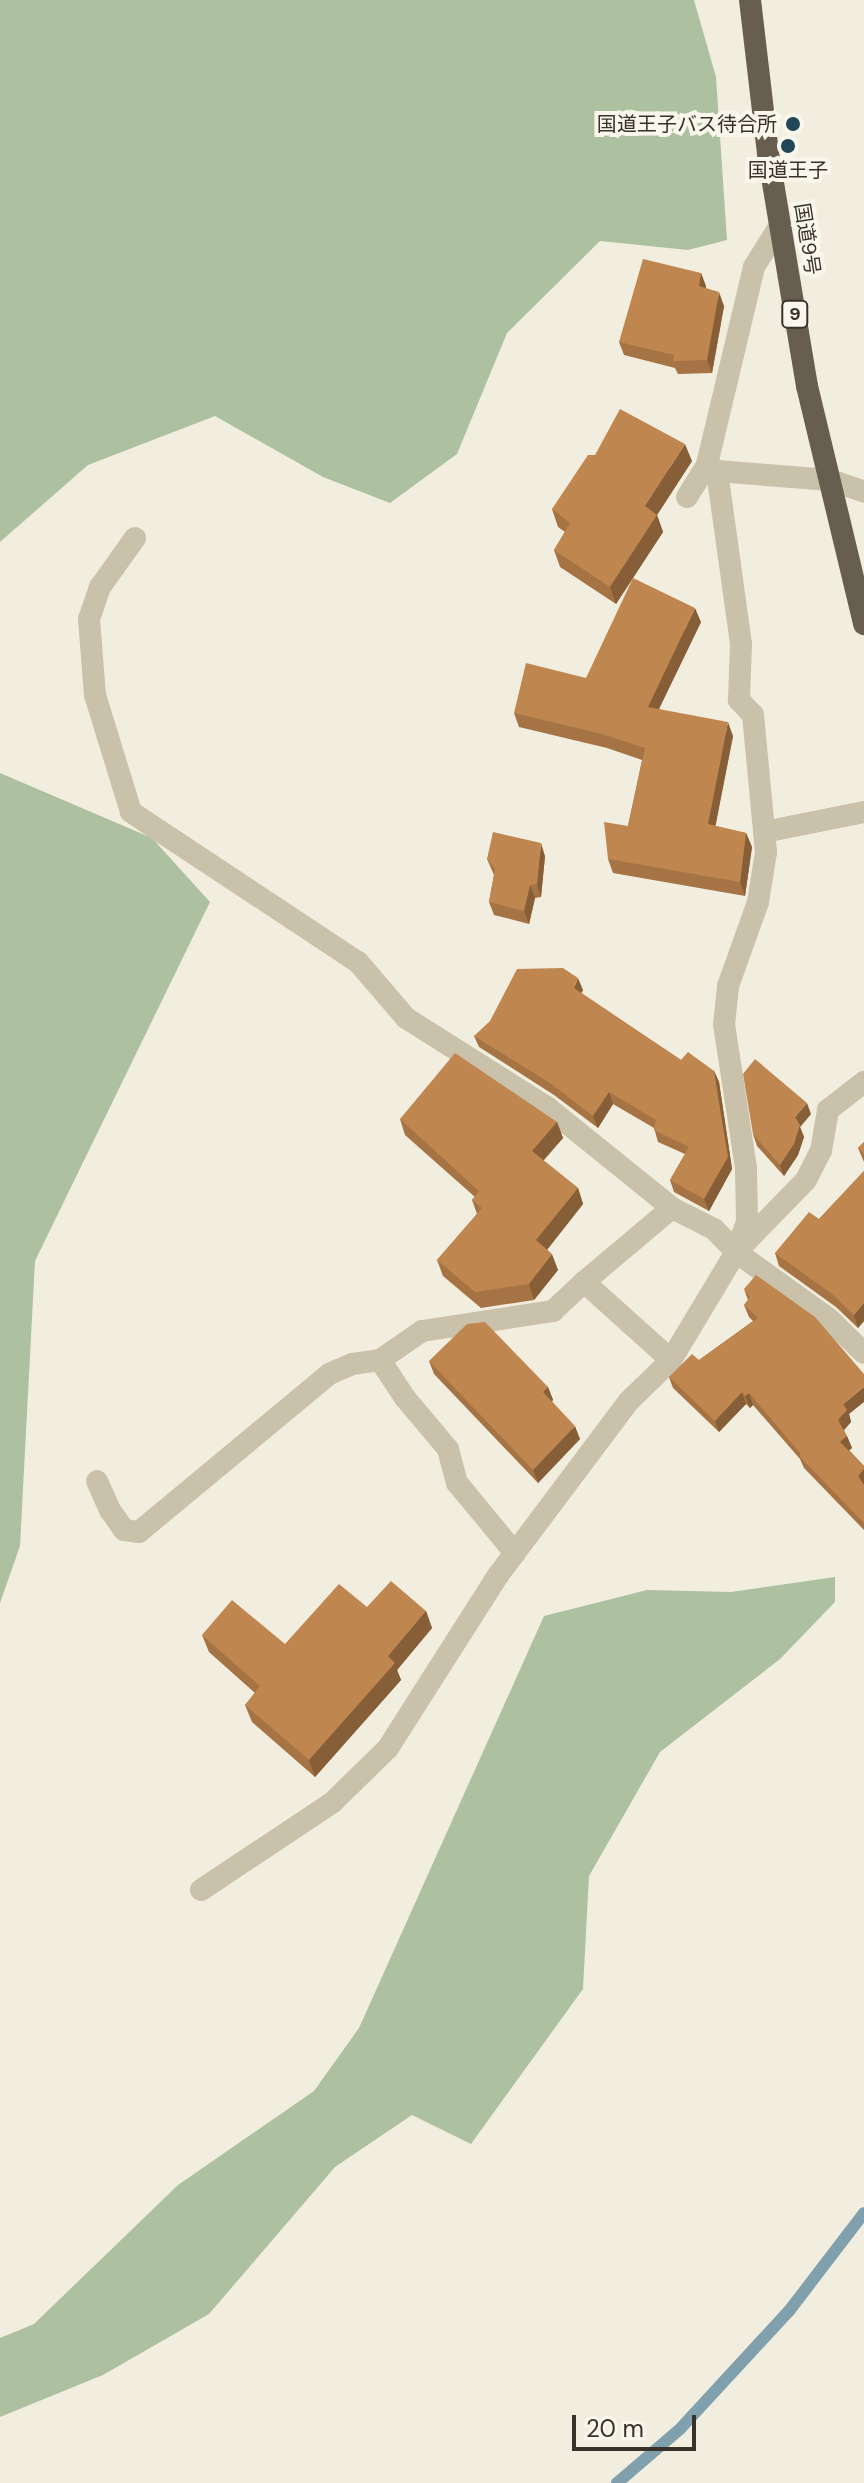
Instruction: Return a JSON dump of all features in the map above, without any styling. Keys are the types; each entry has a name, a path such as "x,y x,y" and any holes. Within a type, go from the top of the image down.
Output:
{"highway":[{"name":"国道9号","path":"750,0 780,225 807,386 864,624"}],"street":[{"path":"201,1890 333,1802 388,1748 515,1553 629,1401 671,1360 736,1252 747,1221 746,1168 724,1025 728,986 764,877 764,832 753,715 739,700 741,644 712,468 754,267 780,225"},
{"path":"712,468 830,480 864,492"},
{"path":"687,497 712,468"},
{"path":"135,538 100,587 89,619 95,695 131,812 358,962 406,1018 536,1099 672,1208 714,1229 736,1252 828,1318 864,1353"},
{"path":"764,832 864,812"},
{"path":"736,1252 806,1180 821,1151 828,1110 864,1082"},
{"path":"97,1481 110,1510 124,1530 139,1532 329,1374 352,1364 380,1360 422,1331 553,1311 672,1208"},
{"path":"584,1282 671,1360"},
{"path":"380,1360 405,1398 448,1449 457,1483 515,1553"}],"green space":[{"path":"0,0 694,0 716,77 727,240 688,250 600,241 507,333 457,454 390,503 323,477 215,416 88,465 0,542"},
{"path":"0,773 152,838 210,902 35,1261 20,1546 0,1603"},
{"path":"835,1577 835,1602 780,1659 660,1752 589,1876 583,1989 471,2144 412,2115 335,2167 209,2314 103,2375 0,2417 0,2338 34,2324 178,2185 314,2091 359,2028 544,1616 647,1590 731,1592"}],"building":[{"path":"643,259 701,273 699,286 719,292 707,360 673,361 674,355 619,342"},
{"path":"620,409 685,444 645,506 657,515 610,587 554,550 570,523 552,509 588,455 595,455"},
{"path":"633,578 695,608 648,707 728,722 708,824 746,833 740,882 608,859 604,822 628,826 645,748 602,734 514,713 526,663 586,678"},
{"path":"493,832 541,843 537,884 530,885 524,911 489,902 495,869 487,859"},
{"path":"563,968 578,978 574,988 681,1060 688,1052 714,1071 728,1157 704,1199 670,1180 689,1147 654,1130 656,1120 609,1092 593,1116 550,1083 474,1036 490,1021 517,969"},
{"path":"455,1053 557,1122 532,1151 578,1188 536,1240 552,1254 529,1284 475,1292 437,1260 482,1208 472,1200 479,1191 400,1119"},
{"path":"755,1059 807,1103 795,1117 800,1125 794,1144 780,1165 753,1134 743,1074"},
{"path":"864,1171 864,1303 854,1315 832,1294 775,1253 809,1212 819,1219"},
{"path":"756,1275 815,1317 864,1374 864,1387 843,1404 847,1410 838,1420 847,1436 840,1442 864,1466 858,1476 864,1485 864,1523 799,1456 801,1454 749,1393 745,1396 742,1392 715,1421 669,1377 692,1354 699,1360 758,1318 744,1305 750,1297 744,1289"},
{"path":"485,1322 548,1387 543,1392 575,1426 533,1470 429,1361 467,1324"},
{"path":"391,1581 426,1611 388,1656 395,1663 309,1760 245,1705 260,1686 202,1635 232,1600 285,1644 339,1584 367,1607"}],"waterway":[{"path":"617,2483 680,2429 789,2311 864,2213"}],"place":[{"name":"国道王子バス待合所","path":"793,124"},
{"name":"国道王子","path":"788,146"}]}
